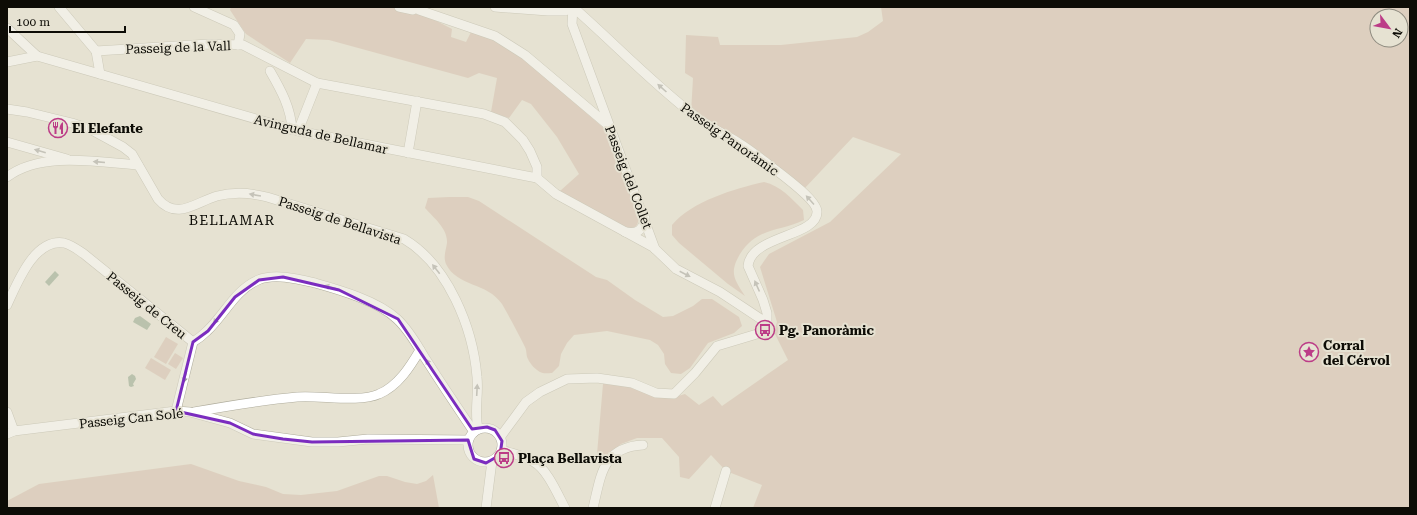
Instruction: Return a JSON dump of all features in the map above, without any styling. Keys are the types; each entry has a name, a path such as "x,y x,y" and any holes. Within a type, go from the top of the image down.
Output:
{"street":[{"path":"58,7 96,51 100,74"},
{"path":"194,7 234,25 240,34 238,45"},
{"path":"399,7 417,8 495,36 525,55 610,127"},
{"path":"495,7 565,11 573,7"},
{"name":"Passeig del Collet","path":"573,7 572,24 645,218 655,249"},
{"name":"Passeig Panoràmic","path":"573,7 696,117 741,144 784,176 809,197 816,206 818,211 815,220 805,227 764,246 754,252 748,260 748,266 767,313 767,323"},
{"path":"7,28 37,56"},
{"path":"12,61 19,54 22,42"},
{"name":"Passeig de la Vall","path":"96,51 209,44 243,45 317,83 484,114 506,122 522,140 530,151 533,159 532,177"},
{"name":"Avinguda de Bellamar","path":"12,61 37,56 295,130 532,177 562,198 655,249 676,269 720,292 767,323"},
{"path":"270,72 283,95 295,130"},
{"path":"295,130 317,83"},
{"path":"408,153 417,101"},
{"name":"Passeig del Collet","path":"594,113 600,110 602,105"},
{"name":"Passeig de Bellavista","path":"7,109 72,122 90,129 123,147 132,154 158,199 164,206 172,209 180,210 191,207 218,196 251,193 404,239 413,245 423,252 450,289 461,311 469,334 477,378 476,430"},
{"path":"7,142 72,160"},
{"path":"7,177 19,168 72,160 138,165"},
{"path":"625,232 633,233 638,231 642,228 645,218"},
{"name":"Passeig de Creu","path":"7,305 25,267 32,258 41,250 58,243 65,243 84,254 193,342 208,331 235,297 259,280 272,277 309,282 338,290 382,309 398,319 413,338 476,430"},
{"path":"501,436 526,402 540,392 567,380 583,378 604,379 632,383 656,393 674,394 696,373 718,346 757,334 767,323"},
{"path":"176,411 193,342"},
{"path":"190,412 298,397 364,398 378,395 397,382 420,350"},
{"name":"Passeig Can Solé","path":"10,433 176,411 190,412 230,423 253,434 312,442 338,442 368,439 468,440"},
{"path":"7,412 10,433"},
{"path":"487,427 495,430 501,436 502,450 500,455 492,461 486,463 480,462 470,454 468,440 476,430 487,427"},
{"path":"593,508 602,475 613,454 622,449 635,445 643,445"},
{"path":"502,450 534,461 539,465 544,470 565,508"},
{"path":"486,508 492,461"},
{"path":"716,508 726,471"}],"highlighted area":[{"path":"283,277 339,290 398,319 472,429 487,427 495,430 502,441 500,455 486,463 474,459 468,440 312,442 253,434 230,423 176,411 193,342 208,331 235,297 259,280"}],"shaded area":[{"path":"231,7 414,7 425,15 452,29 451,37 466,42 471,32 493,38 525,60 606,130 639,219 637,225 633,229 628,229 560,191 579,174 557,137 531,104 522,100 509,118 491,112 497,78 479,73 468,78 329,40 306,39 290,63 246,34 230,10"},
{"path":"881,7 1410,7 1410,508 753,508 762,485 726,471 711,455 689,479 680,477 679,457 662,438 637,438 621,444 607,457 597,454 603,384 625,386 660,397 685,394 699,405 713,396 722,406 788,360 774,332 777,322 760,267 769,254 830,222 901,154 853,137 804,189 691,113 693,78 685,73 686,35 718,37 720,45 781,45 857,37 868,32 883,21"},
{"path":"764,182 776,186 790,197 803,210 804,220 761,235 747,245 740,254 735,266 734,276 745,296 728,284 679,243 672,235 672,225 691,209 714,197"},
{"path":"468,197 479,201 596,277 607,280 635,300 663,317 673,316 693,306 702,299 712,299 739,317 742,326 734,333 708,343 690,368 681,374 671,373 665,364 664,354 658,345 650,340 607,331 574,335 567,343 561,354 559,366 552,373 541,373 529,361 525,347 502,304 496,297 457,277 446,264 445,256 447,238 443,228 425,208 428,198"},
{"path":"55,271 59,275 49,286 45,282"},
{"path":"140,316 151,324 147,330 133,322 135,318"},
{"path":"166,337 178,344 166,364 154,357"},
{"path":"175,353 183,358 176,369 168,364"},
{"path":"151,358 171,370 165,380 145,368"},
{"path":"132,374 136,379 133,384 134,386 131,387 129,386 128,377"},
{"path":"191,464 239,481 266,487 283,494 301,495 337,491 379,476 387,476 417,484 426,481 433,475 439,508 7,508 7,501 39,484"}],"place":[{"name":"El Elefante","path":"58,128"},
{"name":"Pg. Panoràmic","path":"765,330"},
{"name":"Corral del Cérvol","path":"1309,352"},
{"name":"Plaça Bellavista","path":"504,458"}],"district":[{"name":"BELLAMAR","path":"232,220"}]}
